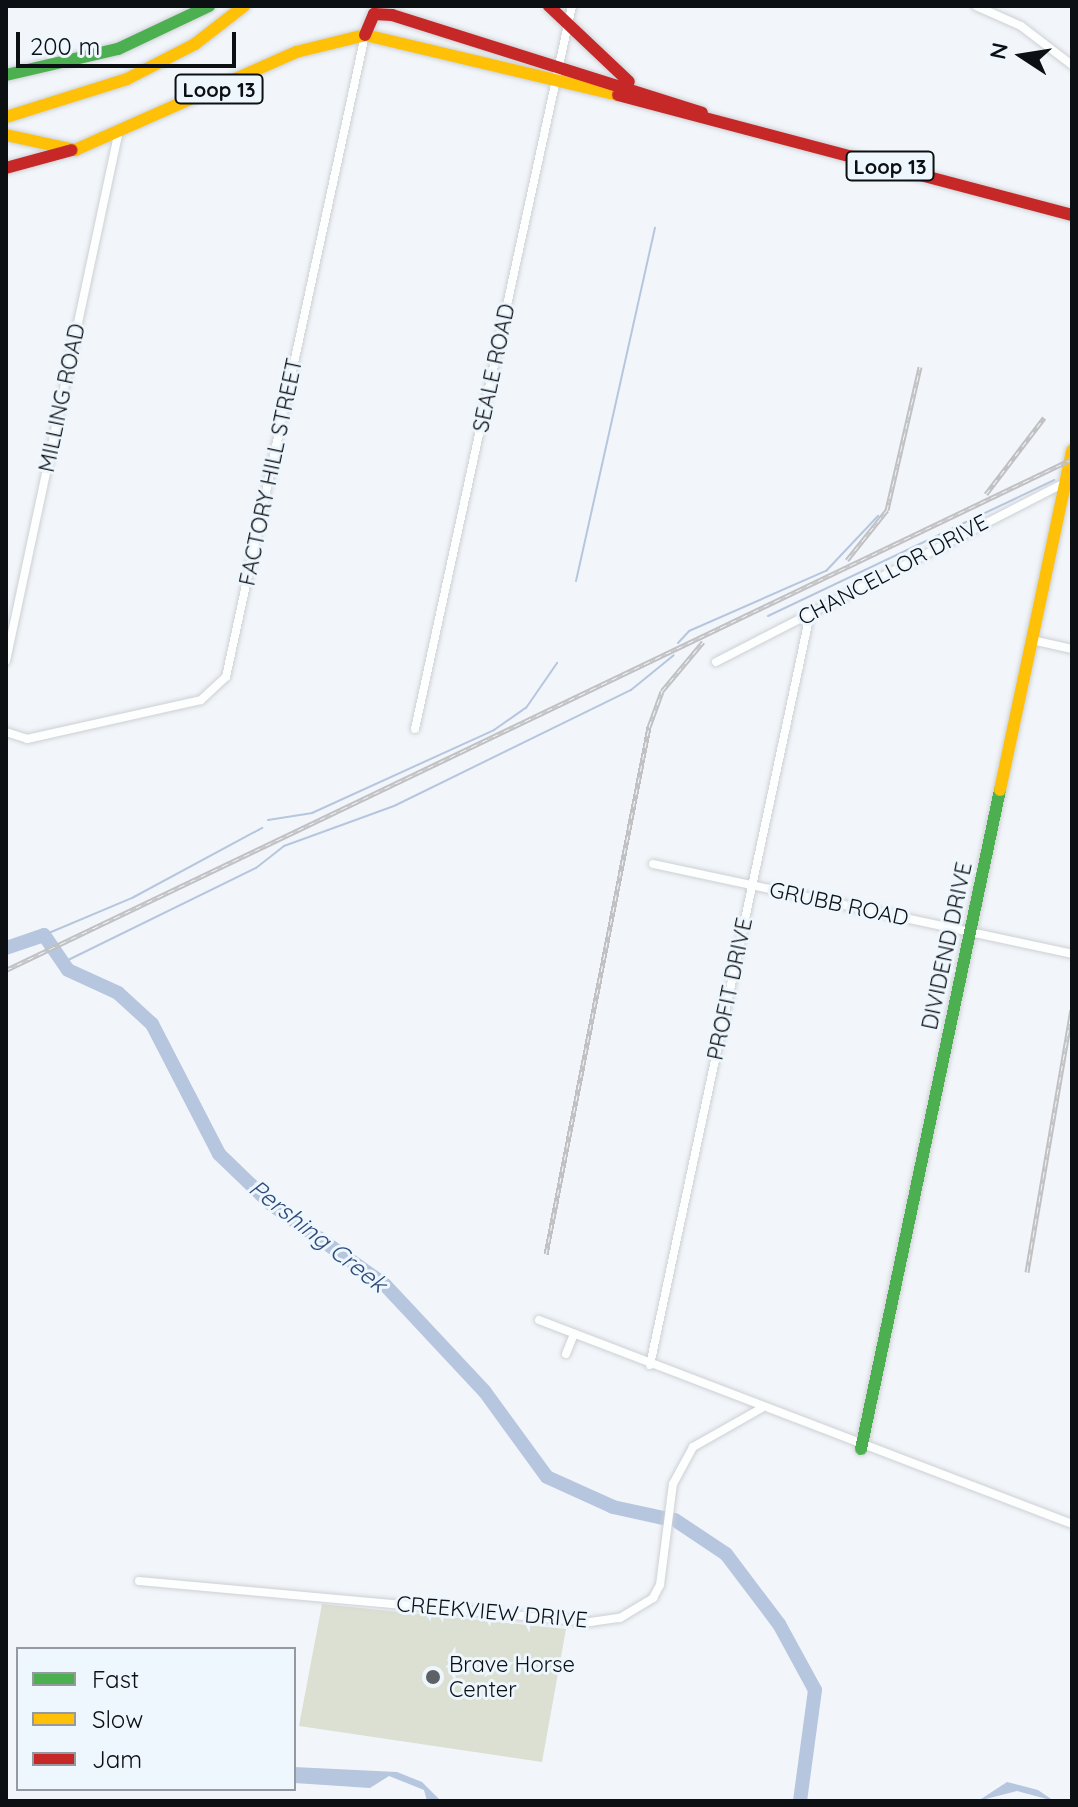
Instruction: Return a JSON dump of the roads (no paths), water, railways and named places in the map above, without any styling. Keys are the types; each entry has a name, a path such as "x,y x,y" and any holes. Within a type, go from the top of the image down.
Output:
{"main road":[{"path":"6,75 118,49 209,6"},
{"path":"6,117 127,79 195,44 244,6"},
{"name":"Loop 13","path":"549,6 568,27 643,90"},
{"name":"Loop 13","path":"365,35 371,17 385,14 558,75 1072,215"},
{"name":"Loop 13","path":"75,150 118,135 296,52 365,35 643,90 707,116"},
{"path":"6,135 75,150"},
{"path":"6,168 75,150"},
{"name":"DIVIDEND DRIVE","path":"861,1449 1032,640 1069,481 1072,451"}],"street":[{"name":"SEALE ROAD","path":"415,729 572,6"},
{"path":"976,6 1021,26 1072,65"},
{"name":"FACTORY HILL STREET","path":"6,732 27,739 201,700 226,677 365,35"},
{"name":"MILLING ROAD","path":"6,661 118,135"},
{"name":"CHANCELLOR DRIVE","path":"716,662 1069,481"},
{"name":"PROFIT DRIVE","path":"650,1365 810,614"},
{"path":"1032,640 1072,649"},
{"name":"GRUBB ROAD","path":"653,864 1072,954"},
{"path":"539,1320 861,1449 1072,1524"},
{"path":"566,1354 574,1334"},
{"name":"CREEKVIEW DRIVE","path":"139,1581 590,1622 620,1618 653,1598 660,1585 673,1484 693,1447 762,1408"}],"water":[{"path":"296,1767 397,1772 422,1782 441,1801 427,1801 424,1790 389,1776 370,1788 296,1783"},
{"path":"1007,1782 1038,1790 1054,1801 1017,1791 978,1801"}],"waterway":[{"path":"576,581 655,228"},
{"path":"768,616 1054,480"},
{"path":"678,643 689,631 826,571 878,516"},
{"path":"62,963 256,868 284,846 394,806 631,690 674,655"},
{"path":"268,820 312,813 494,730 526,708 557,663"},
{"path":"44,935 132,898 262,828"},
{"name":"Pershing Creek","path":"6,948 44,935 68,970 118,993 152,1024 219,1154 271,1204 385,1285 485,1392 547,1477 613,1507 663,1518"},
{"name":"Pershing Creek","path":"675,1520 726,1554 779,1624 815,1690 800,1801"}],"railway":[{"path":"847,560 887,510 920,367"},
{"path":"986,494 1044,418"},
{"path":"6,970 1072,459"},
{"path":"546,1254 649,727 662,691 703,642"},
{"path":"1027,1272 1072,1010"}],"place":[{"name":"Brave Horse Center","path":"433,1677"}]}
